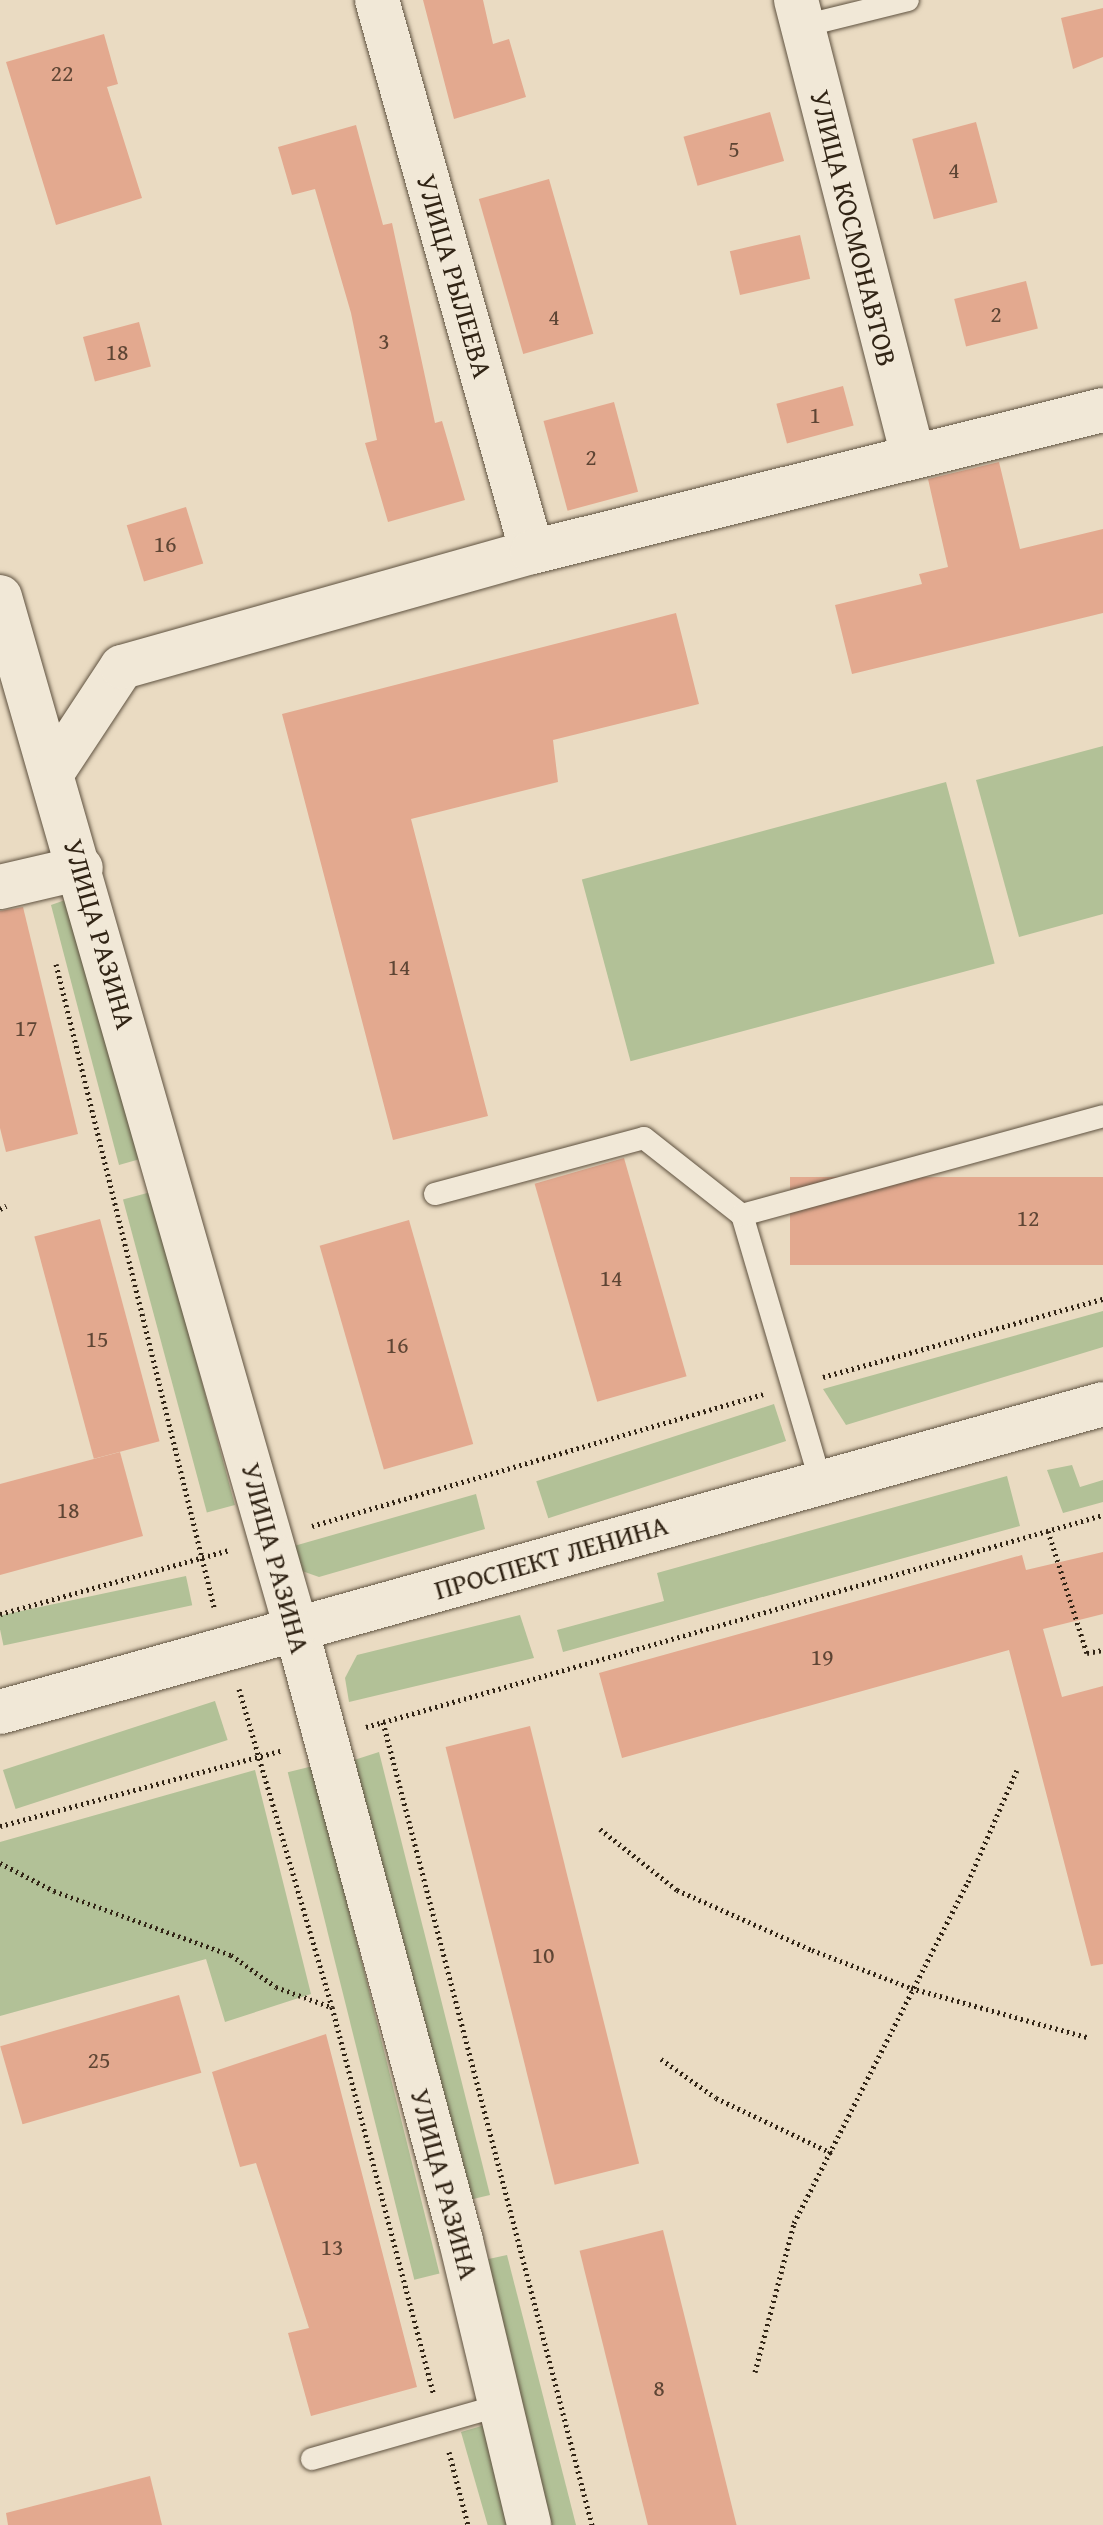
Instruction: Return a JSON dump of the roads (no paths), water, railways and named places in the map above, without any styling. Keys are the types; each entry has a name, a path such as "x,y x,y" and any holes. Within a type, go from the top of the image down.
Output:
{"street":[{"name":"УЛИЦА РЫЛЕЕВА","path":"377,0 532,552"},
{"name":"УЛИЦА КОСМОНАВТОВ","path":"799,13 913,456"},
{"path":"52,773 122,667 532,552 1103,410"},
{"name":"УЛИЦА РАЗИНА","path":"0,597 81,868 296,1628 501,2405 529,2525"},
{"path":"0,887 81,868"},
{"name":"ПРОСПЕКТ ЛЕНИНА","path":"0,1712 1103,1404"}],"lane":[{"path":"799,13 908,0"},
{"path":"742,1215 1103,1116"},
{"path":"435,1194 644,1138 742,1215 821,1483"},
{"path":"312,2459 501,2405"}]}
